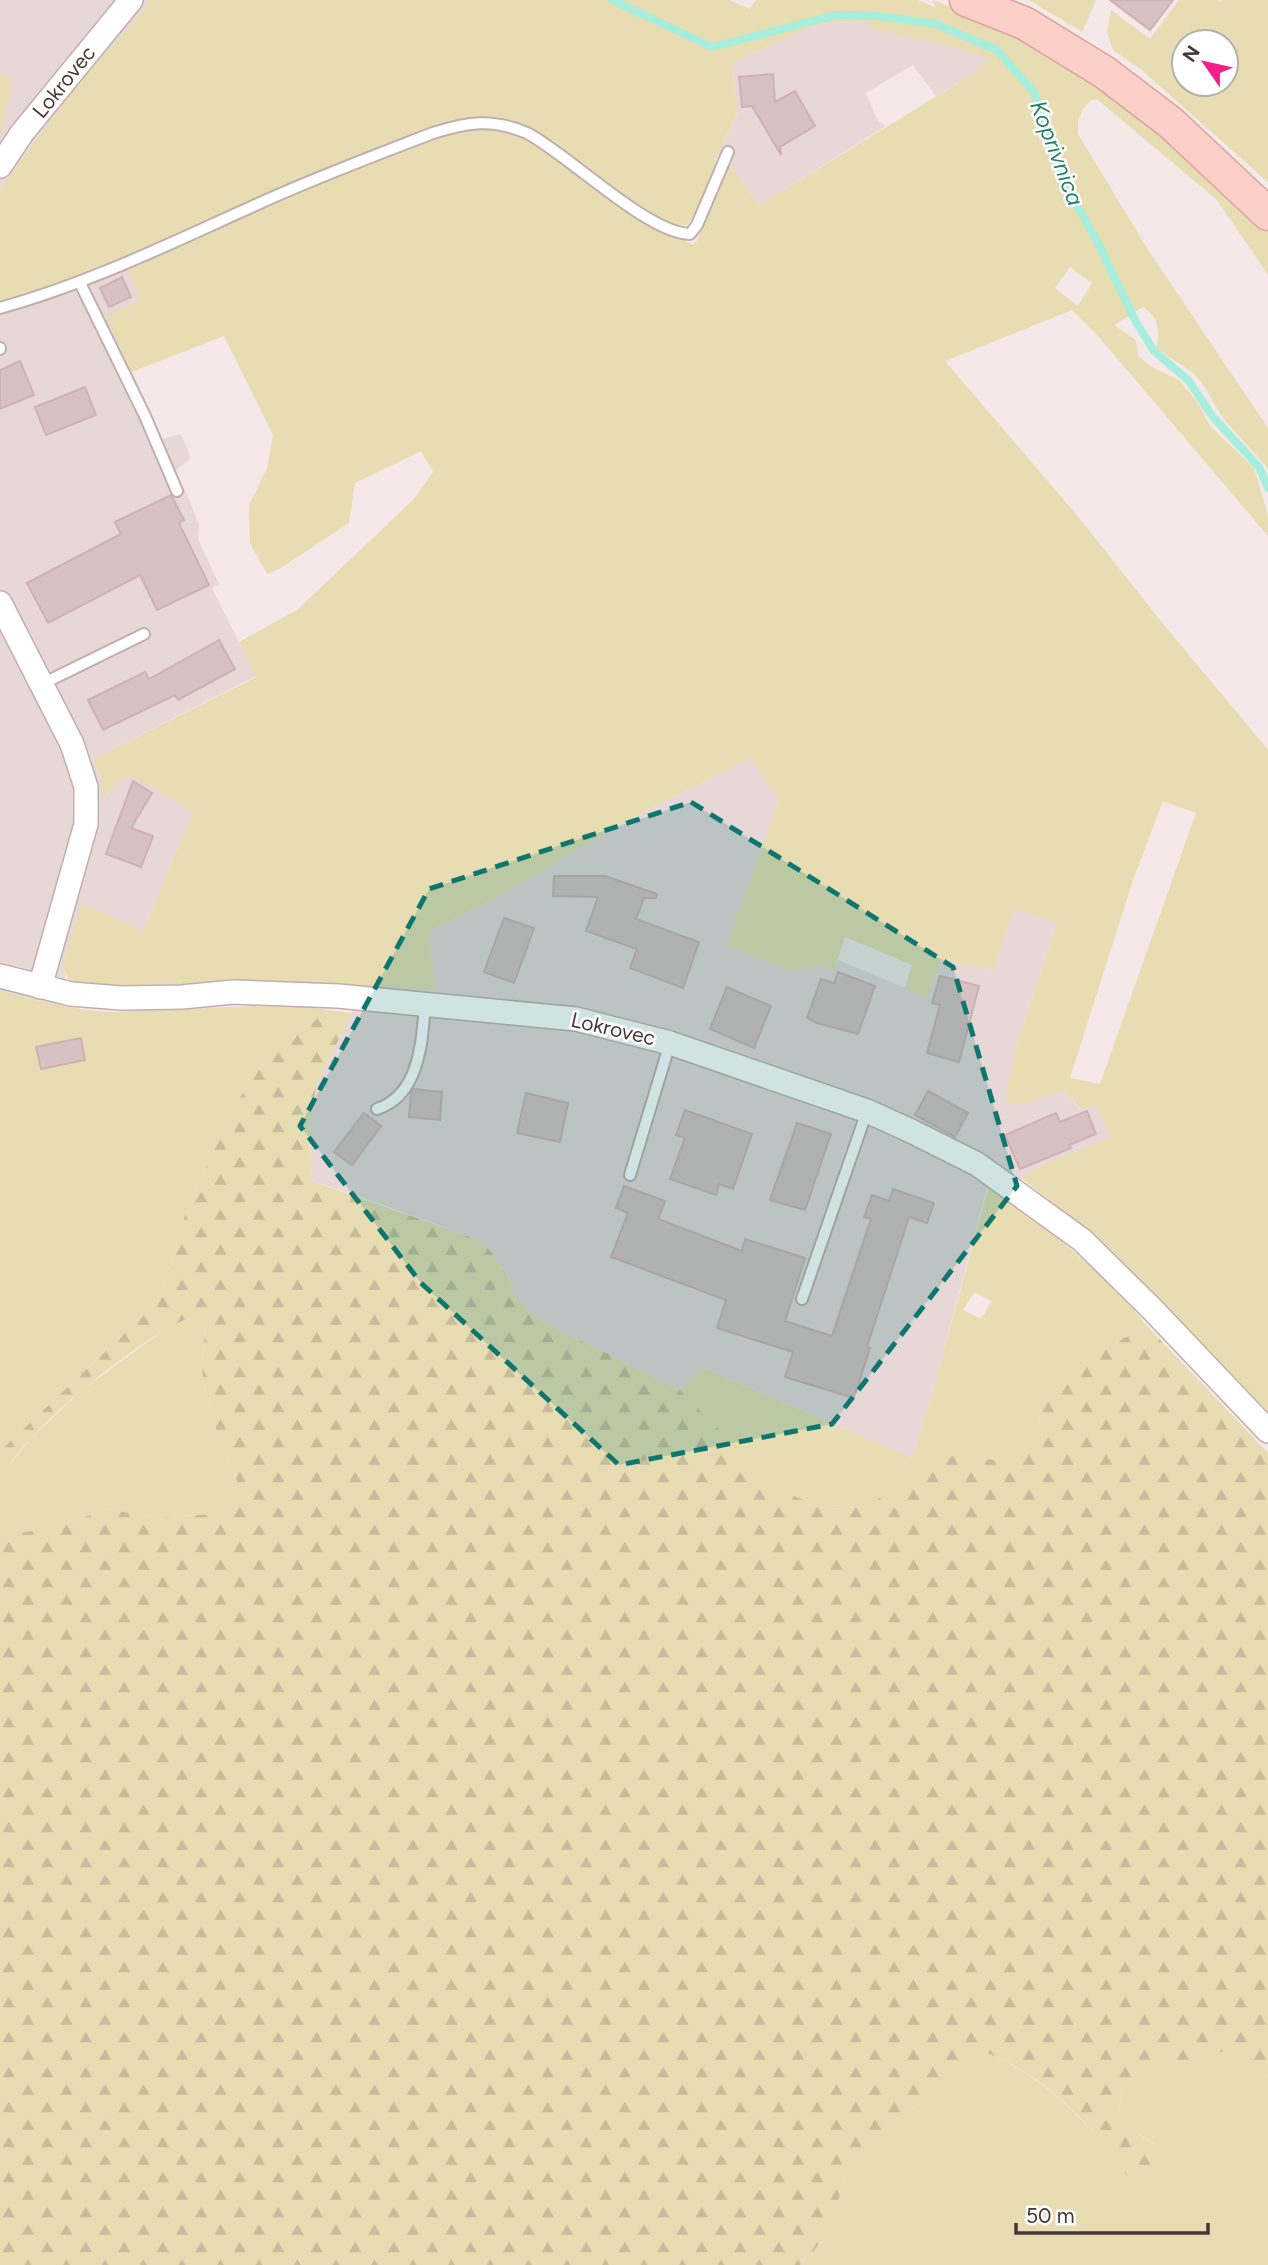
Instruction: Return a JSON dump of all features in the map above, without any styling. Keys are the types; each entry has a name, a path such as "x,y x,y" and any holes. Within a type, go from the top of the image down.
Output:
{"street":[{"name":"Lokrovec","path":"0,166 22,133 131,0"},
{"path":"966,0 1024,23 1104,72 1171,123 1268,214"},
{"path":"0,603 72,744 86,787 86,824 40,988"},
{"name":"Lokrovec","path":"0,976 71,994 121,998 182,997 233,992 338,996 576,1018 670,1043 867,1111 977,1164 1082,1240 1268,1431"}],"lane":[{"path":"0,308 80,283 250,207 453,126 494,122 527,132 645,216 681,234 690,234 697,225 728,152"},
{"path":"80,283 145,416 177,491"},
{"path":"42,684 144,634"},
{"path":"377,1109 390,1105 404,1091 415,1069 425,1003"},
{"path":"630,1175 670,1043"},
{"path":"802,1299 867,1111"}],"highlighted area":[{"path":"691,802 953,967 1017,1186 832,1424 619,1465 421,1283 300,1126 429,889"}],"shaded area":[{"path":"0,0 150,0 133,23 75,86 0,189"},
{"path":"866,21 876,30 927,40 989,58 976,72 936,96 913,65 866,93 878,121 886,126 759,205 718,154 738,112 732,68 737,60 819,24"},
{"path":"123,259 142,300 107,317 162,439 181,434 191,458 174,472 187,494 199,525 198,539 219,584 212,588 256,676 93,759 101,780 104,799 116,783 131,774 193,812 143,931 82,904 62,965 65,974 60,1006 0,990 0,303"},
{"path":"750,758 779,800 727,945 792,972 819,965 834,970 838,960 927,997 941,960 994,970 1014,909 1057,922 1016,1046 1022,1105 1064,1090 1080,1109 1095,1104 1111,1137 1034,1169 1021,1178 1008,1201 987,1188 934,1387 912,1458 703,1367 680,1390 538,1319 515,1297 509,1278 484,1242 312,1181 309,1125 317,1083 352,1013 355,984 436,990 430,931 494,899 621,824"}],"green space":[{"path":"150,0 729,0 750,9 756,0 918,0 936,8 933,0 1010,33 1083,74 1166,137 1268,231 1268,275 1217,200 1098,100 1092,99 1082,110 1078,121 1078,134 1147,248 1268,428 1268,469 1224,419 1198,378 1157,348 1157,324 1148,311 1143,307 1114,325 1136,340 1138,356 1155,369 1179,380 1198,403 1210,426 1254,468 1268,515 1268,536 1099,337 1072,310 945,361 1080,519 1268,750 1268,1412 1088,1230 1021,1178 1034,1169 1111,1137 1095,1105 1081,1109 1064,1090 1022,1105 1005,1102 1016,1046 1057,922 1014,909 994,970 941,960 927,998 905,988 912,965 845,937 834,970 819,965 792,972 726,945 779,800 750,758 621,824 494,899 430,931 430,950 437,990 303,982 82,986 69,981 62,965 82,903 143,931 193,812 131,775 116,783 103,800 101,779 93,759 256,677 239,642 297,610 414,499 433,472 421,451 355,483 349,523 267,574 250,543 249,505 267,468 273,435 224,336 131,372 106,316 141,300 127,268 270,204 391,155 467,129 492,126 533,141 640,219 693,245 698,239 724,170 730,166 759,205 976,72 988,58 927,40 875,30 865,21 819,24 737,60 732,68 738,111 718,154 701,206 687,225 664,222 650,214 564,151 527,128 510,120 482,117 438,126 383,146 79,278 0,303 0,189 75,86 133,23","holes":["1070,267 1092,283 1078,306 1055,288","1163,801 1196,813 1100,1084 1070,1078 1133,880"]},
{"path":"1029,0 1096,0 1082,32"},
{"path":"1179,0 1268,0 1268,182 1173,98 1240,98 1240,28 1170,28 1170,95 1113,50 1107,32 1111,10 1150,39"},
{"path":"0,75 13,79 0,135"},
{"path":"0,990 55,1004 112,1012 301,1004 328,1010 261,1067 236,1103 186,1212 162,1292 144,1315 0,1451"},
{"path":"328,1010 352,1013 317,1083 309,1125 312,1181 484,1242 509,1278 515,1297 538,1319 680,1390 783,1491 825,1509 867,1507 924,1465 952,1456 995,1460 1034,1437 1040,1426 1042,1400 1051,1389 1098,1352 1147,1326 1268,1453 1268,2076 1244,2059 1222,2052 1136,2072 1121,2091 1119,2112 1132,2129 1154,2145 1154,2162 1143,2175 1129,2177 1113,2162 1084,2121 1059,2098 1032,2077 987,2053 968,2062 924,2101 886,2127 861,2151 847,2172 830,2227 814,2251 800,2265 0,2265 0,1518 6,1526 25,1532 47,1529 110,1509 153,1518 211,1514 228,1500 237,1481 206,1395 202,1367 204,1324 189,1318 142,1344 113,1365 30,1439 11,1462 0,1482 0,1451 144,1315 162,1292 186,1212 236,1103 261,1067"},
{"path":"988,1188 1056,1236 1121,1294 1147,1326 1098,1352 1051,1389 1039,1415 1040,1426 1034,1437 1012,1452 995,1460 924,1465 867,1507 825,1509 783,1491 680,1390 702,1367 912,1458","holes":["974,1292 992,1301 981,1319 963,1310"]},
{"path":"189,1318 204,1324 202,1367 206,1395 237,1481 228,1500 211,1514 153,1518 110,1509 47,1529 25,1532 6,1526 0,1518 0,1482 3,1473 32,1437 82,1390 171,1325"},
{"path":"1222,2051 1244,2059 1268,2076 1268,2265 800,2265 814,2251 830,2227 847,2172 861,2151 886,2127 924,2101 968,2062 987,2053 1003,2060 1033,2078 1061,2100 1098,2138 1154,2144 1132,2129 1119,2113 1121,2091 1136,2072"}],"building":[{"path":"1110,0 1173,0 1150,30"},
{"path":"773,74 775,102 795,91 815,126 780,147 781,155 752,106 742,107 739,77"},
{"path":"122,277 131,297 109,307 100,288"},
{"path":"20,361 34,395 0,409 0,370"},
{"path":"85,387 96,415 46,435 35,407"},
{"path":"171,495 184,520 179,523 209,585 157,610 140,575 48,623 27,583 121,534 115,522"},
{"path":"219,640 235,669 178,700 175,695 103,730 88,700 145,672 149,679"},
{"path":"133,781 152,793 131,828 153,836 141,867 106,854"},
{"path":"554,876 605,876 657,894 656,898 644,898 636,919 699,942 683,988 630,968 637,949 586,931 598,897 553,896"},
{"path":"504,918 534,928 514,983 484,972"},
{"path":"838,972 875,986 858,1034 807,1018 821,979 834,983"},
{"path":"940,976 979,986 959,1062 927,1053 940,1005 932,1003"},
{"path":"727,987 771,1006 754,1048 710,1029"},
{"path":"81,1038 85,1060 41,1069 36,1047"},
{"path":"413,1089 442,1092 440,1120 409,1117"},
{"path":"928,1091 968,1113 955,1137 915,1115"},
{"path":"526,1093 568,1103 560,1142 517,1133"},
{"path":"685,1110 752,1134 733,1189 719,1184 716,1195 670,1179 685,1138 676,1135"},
{"path":"1087,1111 1096,1134 1069,1145 1071,1148 1020,1169 1005,1135 1056,1113 1060,1122"},
{"path":"364,1113 381,1126 352,1165 334,1152"},
{"path":"797,1123 831,1134 805,1210 770,1200"},
{"path":"624,1186 665,1201 658,1219 742,1251 745,1239 805,1258 785,1321 832,1336 871,1219 864,1217 872,1195 889,1201 893,1189 934,1203 927,1223 909,1217 867,1347 870,1348 854,1398 785,1377 793,1352 717,1328 726,1300 611,1257 628,1213 616,1208"}],"waterway":[{"name":"Koprivnica","path":"612,0 712,47 836,15 878,16 936,24 997,50 1034,92 1066,187 1095,237 1136,322 1154,351 1189,381 1213,417 1259,467 1268,488"}]}
